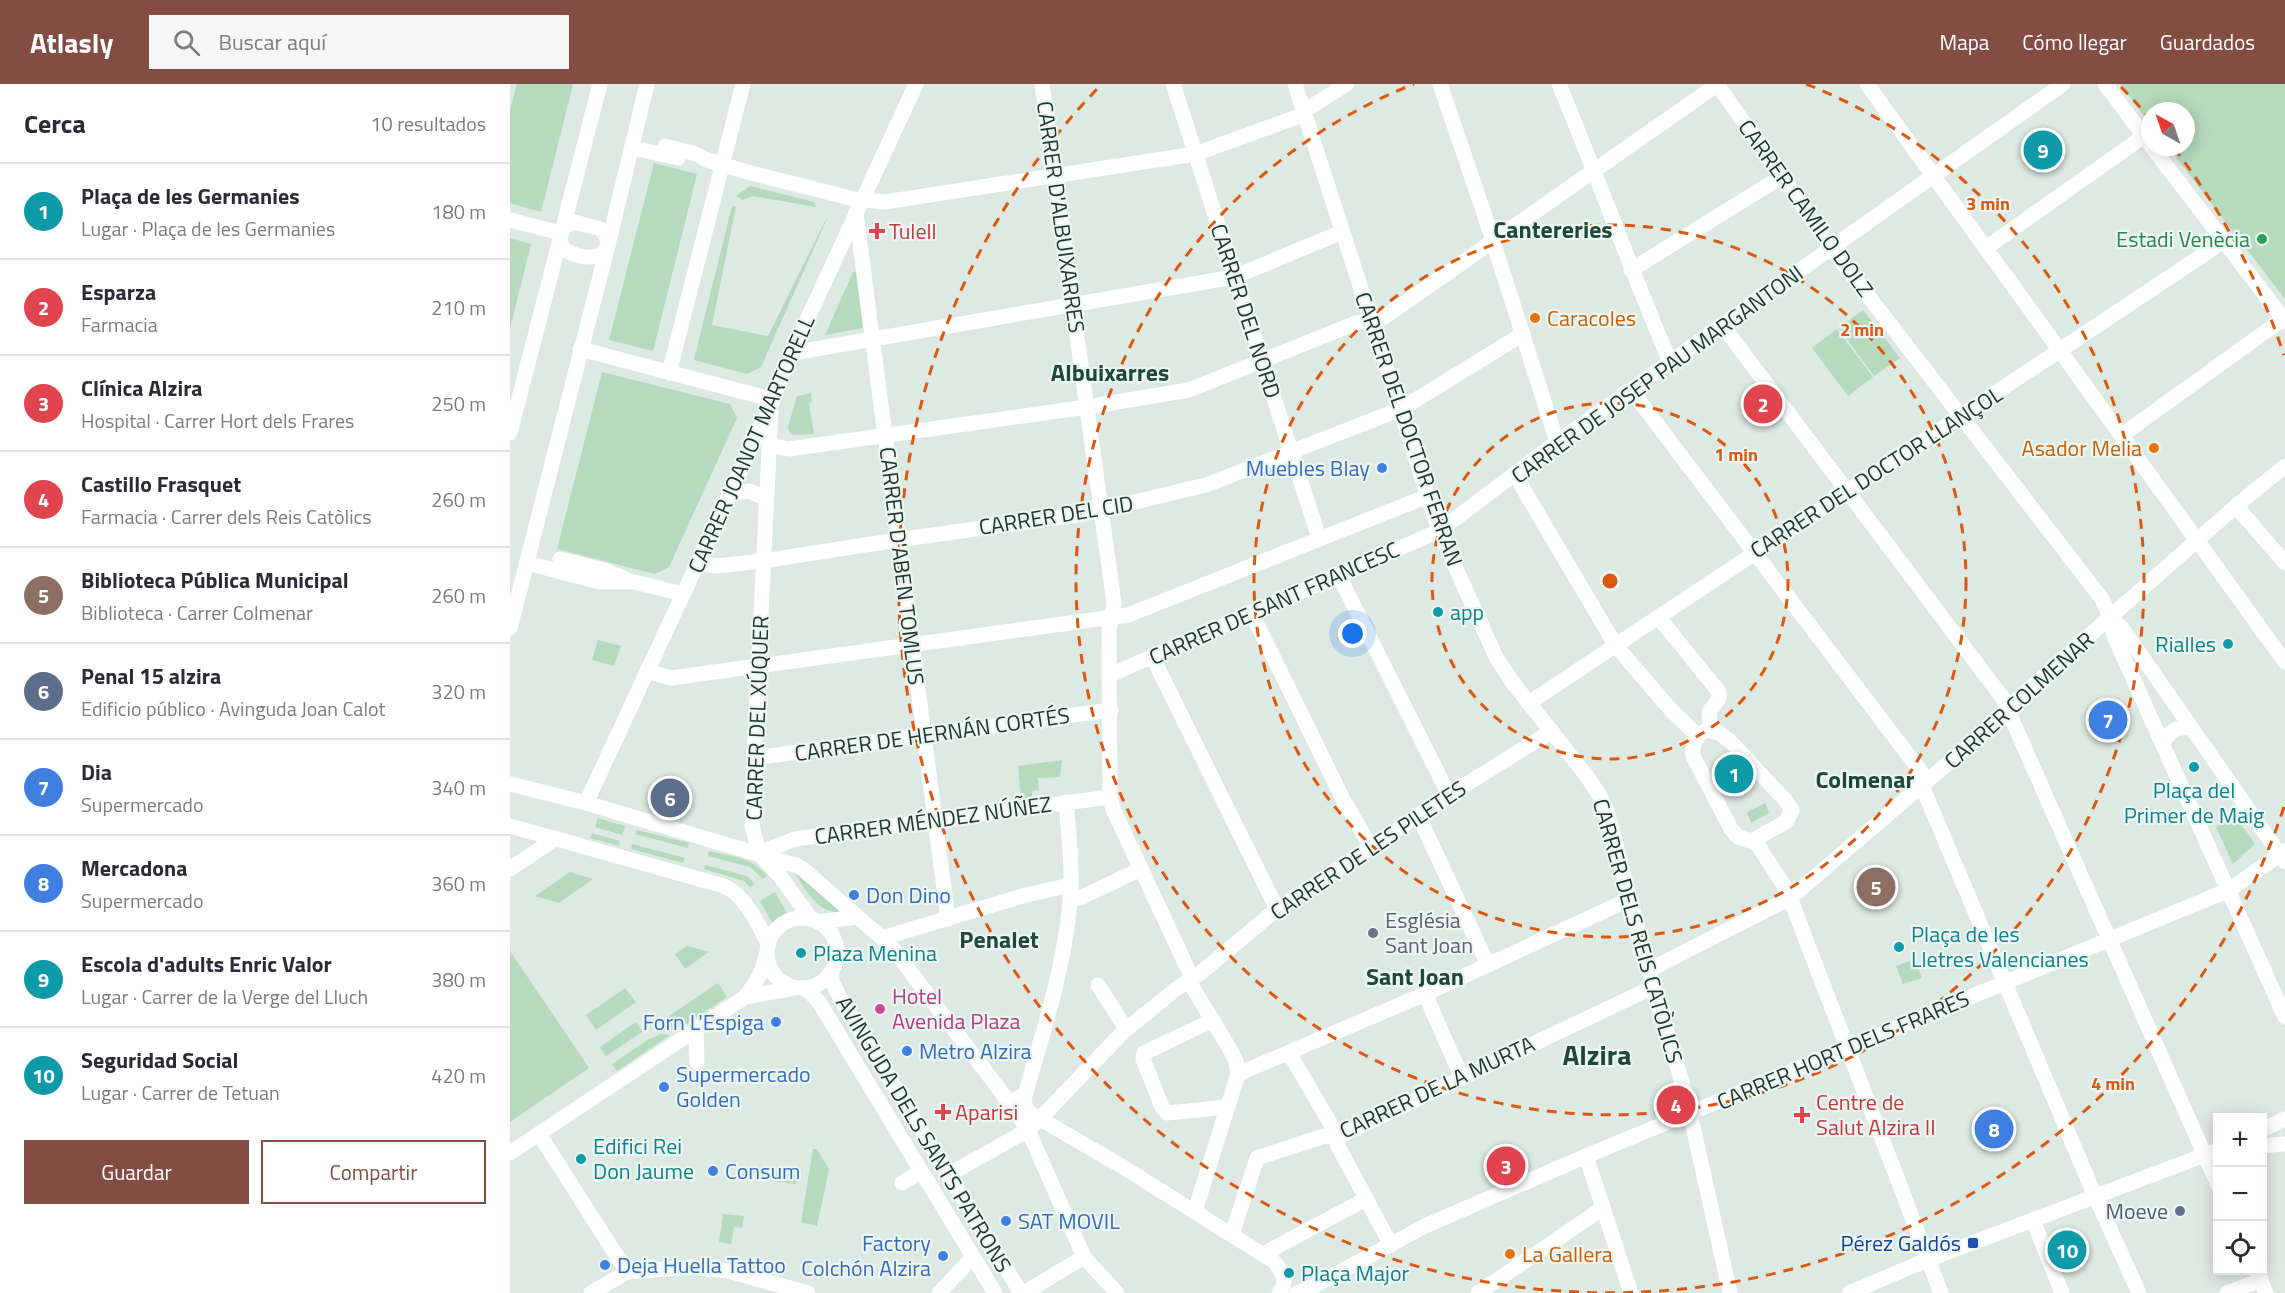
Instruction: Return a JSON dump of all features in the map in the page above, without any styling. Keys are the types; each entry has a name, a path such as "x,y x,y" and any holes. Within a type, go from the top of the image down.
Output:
{"street":[{"path":"510,433 600,84"},
{"path":"510,628 633,148 647,84"},
{"path":"669,373 715,162 743,84"},
{"name":"CARRER JOANOT MARTORELL","path":"586,803 772,403 792,353 916,84"},
{"name":"CARRER D'ALBUIXARRES","path":"1042,84 1114,603 1109,631 1110,797 1113,809 1190,979 1213,1020"},
{"name":"CARRER DEL NORD","path":"1173,84 1319,538"},
{"name":"CARRER DEL DOCTOR FERRAN","path":"1295,84 1439,531 1496,657 1568,751"},
{"path":"666,146 696,153 715,162 859,207 1195,154 1304,112 1347,84"},
{"path":"1440,84 1557,442"},
{"path":"1558,84 1670,362"},
{"path":"769,445 789,448 885,436 1189,390 1356,323 1372,321 1392,314 1718,84"},
{"name":"CARRER CAMILO DOLZ","path":"1718,84 1832,249 2102,599 2111,618"},
{"path":"1867,84 2285,662"},
{"name":"CARRER DE JOSEP PAU MARGANTONI","path":"1439,531 1557,442 2063,84"},
{"path":"2105,84 2141,131"},
{"path":"1986,248 2141,147"},
{"path":"633,148 690,161 715,162"},
{"path":"2122,435 2284,320 2160,156"},
{"path":"1631,270 1781,177"},
{"name":"CARRER D'ABEN TOMLUS","path":"859,207 897,540 948,919"},
{"path":"510,220 561,233"},
{"path":"574,222 588,225 605,232 608,245 606,251 596,257 569,253 562,246 561,233 574,222"},
{"path":"792,353 1234,277 1342,231"},
{"name":"CARRER DEL DOCTOR LLANÇOL","path":"1529,703 2224,241"},
{"path":"1722,325 2002,697 2109,941 2211,1152 2214,1167"},
{"name":"CARRER DEL CID","path":"697,563 716,566 762,561 1101,511 1206,485 1401,408 1523,334"},
{"path":"580,349 763,397 772,403"},
{"path":"1631,390 1755,552 1925,783 2005,982 2139,1293"},
{"name":"CARRER DEL XÚQUER","path":"772,403 762,561 752,825 759,853 798,866 891,946 1028,1130 1084,1257 1117,1293"},
{"name":"CARRER COLMENAR","path":"1790,898 1994,724 2007,708 2236,506 2285,466"},
{"path":"1515,475 1617,646 1671,710 1704,733 1719,733 1729,740 1791,806 1791,815 1786,822 1755,841 1747,841 1738,837 1724,817 1693,756 1693,744 1704,733 1709,712 1719,698 1719,692 1659,618"},
{"path":"730,493 750,491 766,499"},
{"path":"647,671 670,678 1128,615 1428,496"},
{"path":"2236,506 2285,563"},
{"name":"CARRER DE SANT FRANCESC","path":"1110,675 1439,531"},
{"path":"560,559 604,570 634,582 683,594"},
{"path":"527,563 600,582 634,582"},
{"path":"1338,574 1449,795"},
{"path":"1251,612 1345,803 1371,847"},
{"path":"2111,618 2122,628 2284,856 2229,890"},
{"path":"2111,618 2114,636 2285,1017"},
{"path":"1152,656 1277,909"},
{"name":"CARRER DE HERNÁN CORTÉS","path":"754,758 1111,710"},
{"path":"2162,744 2166,737 2176,729 2191,727"},
{"name":"CARRER DE LES PILETES","path":"948,1175 1028,1130 1126,1029 1277,909 1449,795 1552,731"},
{"name":"CARRER DELS REIS CATÒLICS","path":"1568,751 1596,789 1604,805 1690,1113 1730,1293"},
{"path":"510,784 586,803 759,853 814,920 825,926 835,940 837,957 831,973 820,983 745,998 510,1153"},
{"name":"CARRER MÉNDEZ NÚÑEZ","path":"759,853 795,839 1110,797"},
{"path":"1066,802 1071,892 1068,924 1049,1013 1025,1095 1025,1108 1273,1260 1283,1275 1284,1288 1279,1293"},
{"path":"1418,816 1488,965"},
{"path":"514,827 693,876 733,890 757,921 768,948 772,971 786,984 800,988"},
{"path":"514,827 524,839 525,848 514,867"},
{"path":"514,867 556,838"},
{"path":"1755,841 1784,884 1790,898 1941,1293"},
{"path":"882,938 1026,895 1071,892 1080,898 1141,869"},
{"name":"CARRER HORT DELS FRARES","path":"1297,1293 1425,1226 1586,1156 2229,890"},
{"path":"1649,970 1790,898"},
{"path":"1238,1074 1425,994 1630,899"},
{"path":"745,998 764,967 768,948 776,930 788,921 803,918 814,920 857,917"},
{"name":"AVINGUDA DELS SANTS PATRONS","path":"831,973 840,998 1023,1293"},
{"path":"1098,985 1126,1029"},
{"name":"CARRER DE LA MURTA","path":"1232,1234 1257,1158 1324,1136 1331,1135 1336,1138 1653,987"},
{"name":"AVINGUDA DELS SANTS PATRONS","path":"800,988 819,1002 995,1293"},
{"path":"1425,994 1462,1078"},
{"path":"1195,1211 1228,1107 1238,1074 1236,1061 1213,1020 1144,1053 1143,1059 1162,1107 1167,1113 1228,1107"},
{"path":"696,1030 697,1062"},
{"path":"1289,1053 1332,1126 1366,1199 1391,1245"},
{"path":"1008,1101 1025,1095"},
{"path":"2267,1128 2285,1119"},
{"path":"510,1166 533,1138"},
{"path":"533,1138 627,1272"},
{"path":"1849,1293 1927,1260 2211,1152"},
{"path":"1586,1156 1631,1293"},
{"path":"902,1183 921,1171"},
{"path":"1263,1254 1366,1199"},
{"path":"1478,1293 1603,1208"},
{"path":"2033,1220 2062,1293"},
{"path":"939,1293 973,1257"},
{"path":"1023,1293 1084,1257"},
{"path":"591,1293 627,1272 691,1267 728,1271 807,1293"},
{"path":"2227,1293 2261,1281"}],"green space":[{"path":"517,84 573,84 541,212 510,203 510,110"},
{"name":"Estadi Venècia","path":"2120,84 2285,84 2285,299 2175,156 2195,156 2195,102 2141,102 2141,112"},
{"path":"654,163 697,174 653,351 609,340"},
{"path":"750,186 814,202 816,207 752,196 743,200 736,196"},
{"path":"732,206 736,206 712,325 768,336 827,217 761,367 747,374 694,360"},
{"path":"510,238 531,244 510,328"},
{"path":"853,272 856,272 863,328 825,335"},
{"path":"1863,310 1900,358 1874,376 1839,328"},
{"path":"1837,329 1873,377 1848,396 1812,348"},
{"path":"602,372 730,404 737,418 669,567 655,574 557,549"},
{"path":"811,393 812,402 809,404 814,434 793,435 788,427 797,396"},
{"path":"598,640 621,646 614,666 592,660"},
{"path":"1062,760 1060,777 1038,778 1039,790 1032,791 1032,799 1021,800 1018,766"},
{"path":"1765,803 1769,813 1751,823 1747,812"},
{"path":"2233,813 2255,844 2233,864 2216,827"},
{"path":"598,818 625,826 622,835 595,827"},
{"path":"637,830 689,843 688,848 635,834"},
{"path":"592,833 620,841 619,846 590,838"},
{"path":"632,844 685,858 683,863 631,849"},
{"path":"709,851 748,861 767,876 763,879 750,867 708,856"},
{"path":"705,865 747,876 755,884 750,887 744,881 704,869"},
{"path":"570,872 593,879 559,903 535,896"},
{"path":"794,872 843,912 834,912 820,906"},
{"path":"775,892 788,915 773,924 760,901"},
{"path":"687,946 709,952 685,969 675,954"},
{"path":"510,951 589,1068 510,1122"},
{"path":"1915,959 1922,978 1903,984 1896,966"},
{"path":"718,983 727,997 682,1027 666,1027 662,1021"},
{"path":"625,988 636,1002 596,1030 586,1015"},
{"path":"636,1022 642,1032 606,1056 600,1047"},
{"path":"661,1034 670,1035 617,1071 612,1064 649,1039"},
{"path":"813,1149 817,1149 829,1169 817,1226 801,1222"},
{"path":"750,1168 798,1176 796,1184 772,1181 772,1177 750,1173"},
{"path":"723,1214 744,1216 742,1228 734,1227 731,1244 719,1242"}],"place":[{"name":"Escola d'adults Enric Valor","path":"2043,150"},
{"name":"Tulell","path":"877,231"},
{"name":"Estadi Venècia","path":"2262,239"},
{"name":"Caracoles","path":"1535,318"},
{"name":"Esparza","path":"1763,404"},
{"name":"Asador Melia","path":"2154,448"},
{"name":"Muebles Blay","path":"1382,468"},
{"name":"app","path":"1438,612"},
{"name":"Rialles","path":"2228,644"},
{"name":"Dia","path":"2108,720"},
{"name":"Plaça del Primer de Maig","path":"2194,767"},
{"name":"Plaça de les Germanies","path":"1734,774"},
{"name":"Penal 15 alzira","path":"670,798"},
{"name":"Biblioteca Pública Municipal","path":"1876,887"},
{"name":"Don Dino","path":"854,895"},
{"name":"Església Sant Joan","path":"1373,933"},
{"name":"Plaça de les Lletres Valencianes","path":"1899,947"},
{"name":"Plaza Menina","path":"801,953"},
{"name":"Hotel Avenida Plaza","path":"880,1009"},
{"name":"Forn L'Espiga","path":"776,1022"},
{"name":"Metro Alzira","path":"907,1051"},
{"name":"Supermercado Golden","path":"664,1087"},
{"name":"Castillo Frasquet","path":"1676,1105"},
{"name":"Aparisi","path":"943,1112"},
{"name":"Centre de Salut Alzira II","path":"1802,1115"},
{"name":"Mercadona","path":"1994,1129"},
{"name":"Edifici Rei Don Jaume","path":"581,1159"},
{"name":"Clínica Alzira","path":"1506,1166"},
{"name":"Consum","path":"713,1171"},
{"name":"Moeve","path":"2180,1211"},
{"name":"SAT MOVIL","path":"1006,1221"},
{"name":"Pérez Galdós","path":"1973,1243"},
{"name":"Seguridad Social","path":"2067,1250"},
{"name":"La Gallera","path":"1510,1254"},
{"name":"Factory Colchón Alzira","path":"943,1256"},
{"name":"Deja Huella Tattoo","path":"605,1265"},
{"name":"Plaça Major","path":"1289,1273"}],"district":[{"name":"Cantereries","path":"1553,230"},
{"name":"Albuixarres","path":"1110,373"},
{"name":"Colmenar","path":"1865,780"},
{"name":"Penalet","path":"999,940"},
{"name":"Sant Joan","path":"1415,977"},
{"name":"Alzira","path":"1597,1055"}]}
